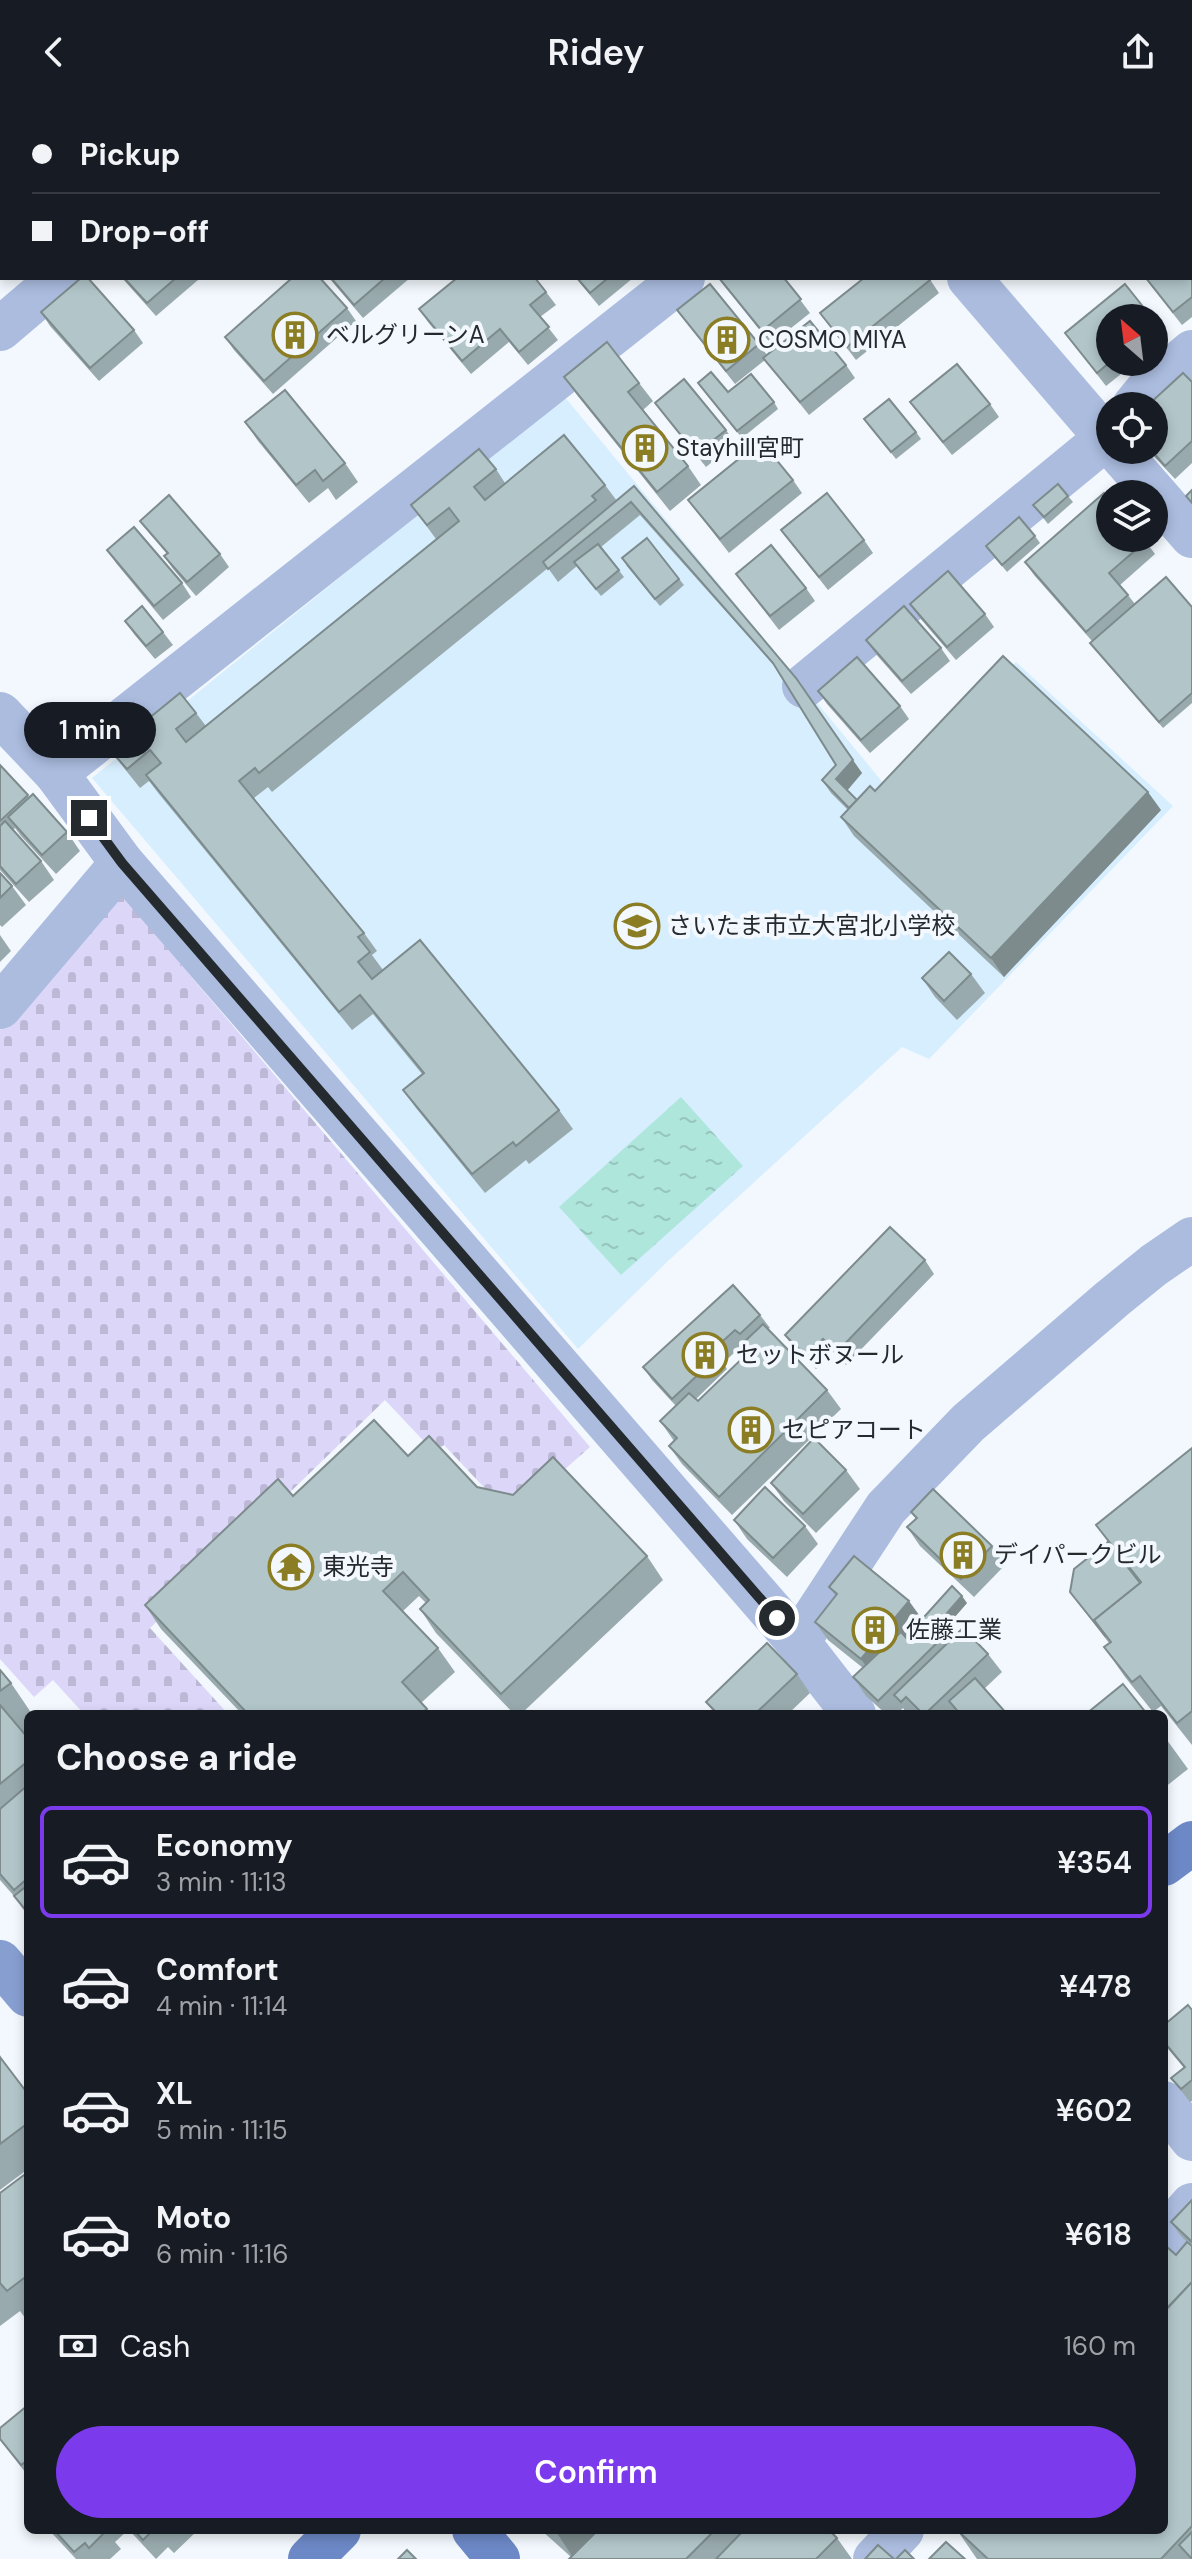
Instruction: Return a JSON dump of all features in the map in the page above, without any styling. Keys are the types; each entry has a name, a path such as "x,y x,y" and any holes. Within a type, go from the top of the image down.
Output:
{"main road":[{"path":"1168,1861 1192,1843"},
{"path":"0,1962 24,1990"},
{"path":"310,2559 335,2534"},
{"path":"477,2534 498,2559"}],"street":[{"path":"0,329 58,280"},
{"path":"56,773 680,280"},
{"path":"971,280 1096,413"},
{"path":"1146,392 1192,352"},
{"path":"804,686 1096,450"},
{"path":"1138,464 1192,536"},
{"path":"0,714 56,773 122,863 798,1642 851,1710"},
{"path":"0,1007 122,863"},
{"path":"798,1642 886,1508 968,1423 1123,1290 1192,1239"},
{"path":"1168,2108 1192,2139"},
{"path":"1168,2232 1192,2205"},
{"path":"875,2559 898,2534"}],"shaded area":[{"name":"さいたま市立大宮北小学校","path":"564,396 889,790 1016,662 1173,806 929,1059 902,1047 668,1261 578,1349 92,778"}],"green space":[{"path":"122,895 590,1447 521,1508 496,1500 444,1445 435,1453 385,1400 150,1628 224,1710 80,1710 53,1680 34,1697 0,1659 0,1030"}],"water":[{"path":"681,1097 743,1166 621,1275 559,1207"}],"building":[{"path":"79,280 90,280 134,330 90,368 41,312"},
{"path":"126,280 174,280 147,303"},
{"name":"ベルグリーンA","path":"290,280 322,280 347,308 264,381 225,337"},
{"path":"333,280 383,280 354,305"},
{"path":"455,280 537,280 546,292 530,305 549,327 519,352 500,329 462,361 419,309"},
{"path":"579,280 606,280 590,293"},
{"path":"721,280 786,280 801,299 762,331"},
{"path":"861,280 930,280 847,347 820,313"},
{"path":"1148,280 1192,280 1192,297 1173,312"},
{"name":"COSMO MIYA","path":"710,284 759,344 726,371 677,310"},
{"path":"1125,284 1141,304 1101,304"},
{"path":"1096,308 1096,372 1065,333"},
{"path":"810,321 846,365 800,402 763,358"},
{"name":"Stayhill宮町","path":"607,342 639,383 628,392 688,466 657,492 564,377"},
{"path":"957,364 990,404 943,442 910,402"},
{"path":"711,372 728,392 751,374 774,402 737,431 698,383"},
{"path":"1183,373 1192,382 1192,441 1168,463 1168,392 1162,392"},
{"path":"684,379 726,430 696,454 655,403"},
{"path":"285,390 345,463 323,481 315,470 296,485 245,422"},
{"path":"889,399 916,432 891,452 864,419"},
{"path":"564,435 605,485 592,496 596,500 259,773 255,768 239,781 364,933 358,937 370,952 358,962 372,979 420,940 559,1110 516,1146 513,1142 472,1174 403,1090 424,1073 360,995 339,1012 146,775 161,763 150,750 127,769 110,750 180,693 196,713 176,729 186,742 459,521 449,508 427,525 411,505 479,449 496,469 474,487 485,500"},
{"path":"761,441 793,480 720,539 688,500"},
{"path":"1058,484 1068,496 1044,517 1033,505"},
{"path":"634,486 796,678 853,760 836,779 857,800 849,808 822,780 836,765 773,663 631,502 548,569 543,562"},
{"path":"827,493 864,540 819,577 781,530"},
{"path":"169,495 220,554 187,582 164,556 168,553 140,521"},
{"path":"1096,500 1096,552 1133,552 1109,573 1128,595 1086,632 1025,562"},
{"path":"1019,517 1035,536 1002,565 986,546"},
{"path":"134,527 182,583 154,606 107,550"},
{"path":"647,538 679,579 655,599 622,558"},
{"path":"598,544 619,570 596,589 574,562"},
{"path":"771,545 806,588 770,616 736,574"},
{"path":"948,571 985,614 947,647 910,604"},
{"path":"1166,577 1192,607 1192,693 1159,722 1090,643"},
{"path":"142,606 163,632 146,646 125,621"},
{"path":"904,606 941,648 902,681 866,640"},
{"path":"1003,656 1148,792 991,958 841,817 870,786 875,791"},
{"path":"857,657 900,706 861,740 818,691"},
{"path":"0,765 28,795 0,821"},
{"path":"33,794 67,832 42,855 8,817"},
{"path":"5,821 41,861 16,884 0,866 0,826"},
{"path":"0,873 12,886 0,898"},
{"path":"949,952 971,974 944,1001 922,978"},
{"path":"890,1227 925,1260 837,1352 823,1339 806,1356 785,1335"},
{"path":"733,1285 760,1315 740,1334 735,1330 713,1350 718,1356 672,1399 643,1367"},
{"name":"セピアコート","path":"763,1324 827,1390 719,1497 669,1446 677,1438 660,1421 689,1393 698,1401 750,1351 743,1343"},
{"path":"374,1420 408,1456 429,1436 477,1487 513,1495 553,1457 647,1556 501,1694 420,1609 429,1600 403,1572 383,1591 438,1648 402,1682 427,1709 244,1710 145,1605 278,1479 293,1496"},
{"path":"814,1438 846,1470 803,1514 771,1483"},
{"path":"1192,1448 1192,1711 1177,1723 1140,1676 1132,1682 1104,1647 1111,1642 1094,1620 1141,1582 1096,1525"},
{"path":"765,1487 805,1526 773,1558 734,1520"},
{"name":"デイパークビル","path":"933,1489 992,1546 961,1579 907,1527 917,1518 911,1512"},
{"path":"1108,1542 1140,1583 1094,1620 1106,1637 1070,1592 1074,1569"},
{"name":"佐藤工業","path":"854,1556 909,1601 861,1659 815,1622 837,1594 829,1587"},
{"path":"952,1586 962,1596 940,1621 935,1616 919,1631 915,1627"},
{"path":"935,1616 950,1630 878,1701 853,1677 901,1632 909,1641"},
{"path":"963,1628 988,1654 929,1710 919,1710 906,1697 901,1702 894,1695"},
{"path":"767,1643 797,1674 759,1710 714,1710 706,1702"},
{"path":"0,1670 11,1683 0,1691"},
{"path":"975,1678 1003,1710 957,1710 949,1701"},
{"path":"1123,1684 1144,1710 1091,1710"},
{"path":"0,1705 24,1733 24,1764 0,1784"},
{"path":"24,1788 24,1881 14,1890 0,1874 0,1809"},
{"path":"24,1888 24,1908 14,1896"},
{"path":"1188,2005 1192,2010 1192,2080 1181,2089 1171,2078 1185,2067 1168,2047 1168,2022"},
{"path":"0,2057 24,2089 24,2126 0,2144"},
{"path":"24,2175 24,2278 7,2291 0,2283 0,2193"},
{"path":"1192,2200 1192,2242 1171,2222"},
{"path":"1187,2242 1192,2246 1192,2282 1168,2307 1168,2248 1176,2255"},
{"path":"1192,2282 1192,2526 1161,2559 988,2559 961,2534 1168,2534 1168,2308"},
{"path":"24,2408 24,2463 21,2465 0,2439 0,2428"},
{"path":"1192,2532 1192,2559 1179,2545"},
{"path":"58,2534 103,2534 89,2548 85,2543 74,2552"},
{"path":"594,2534 711,2534 686,2559 569,2559"},
{"path":"740,2534 833,2534 837,2538 816,2559 716,2559"},
{"path":"946,2542 965,2559 929,2559"},
{"path":"878,2545 894,2559 865,2559"},
{"path":"407,2550 416,2559 398,2559"},
{"path":"905,2550 914,2559 896,2559"}],"place":[{"name":"ベルグリーンA","path":"295,335"},
{"name":"COSMO MIYA","path":"727,340"},
{"name":"Stayhill宮町","path":"645,448"},
{"name":"さいたま市立大宮北小学校","path":"637,926"},
{"name":"セットボヌール","path":"705,1355"},
{"name":"セピアコート","path":"751,1430"},
{"name":"デイパークビル","path":"963,1555"},
{"name":"東光寺","path":"291,1567"},
{"name":"佐藤工業","path":"875,1630"}],"route":[{"path":"89,818 122,863 777,1618"}]}
